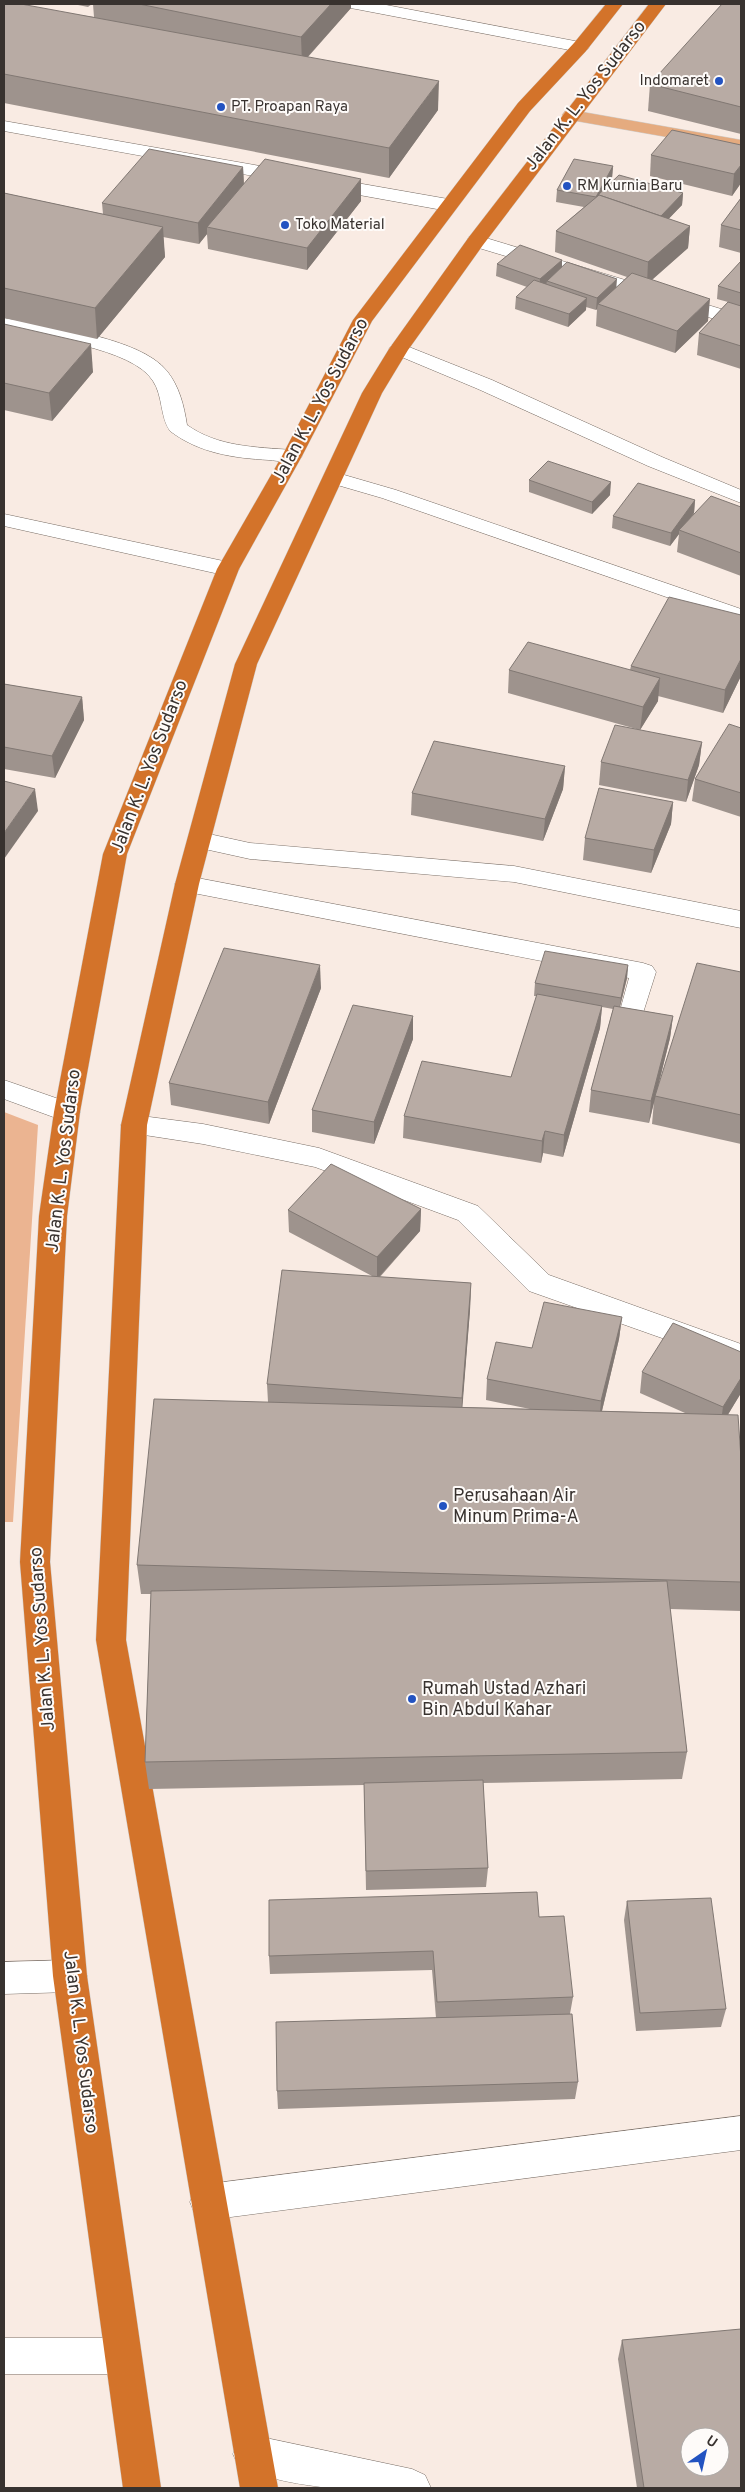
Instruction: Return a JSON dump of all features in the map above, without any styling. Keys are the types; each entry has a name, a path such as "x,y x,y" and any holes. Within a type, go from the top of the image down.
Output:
{"highway":[{"name":"Jalan K. L. Yos Sudarso","path":"256,2471 110,1640 134,1124 187,884 246,664 372,393 399,349 476,241 548,111 580,46 615,4"},
{"name":"Jalan K. L. Yos Sudarso","path":"142,2488 70,1976 35,1562 53,1216 67,1112 115,854 228,569 292,456 363,320 448,205 658,4"}],"main road":[{"path":"548,111 741,145"}],"street":[{"path":"356,4 580,46"},
{"path":"4,126 448,205"},
{"path":"476,241 741,321"},
{"path":"4,324 101,344 143,361 158,372 173,399 177,427 201,442 230,450 292,456"},
{"path":"399,349 447,367 681,474 741,497"},
{"path":"334,478 389,494 741,616"},
{"path":"4,520 175,560 228,569"},
{"path":"200,840 250,851 514,874 741,920"},
{"path":"187,884 643,972 634,1007"},
{"path":"4,1089 67,1112"},
{"path":"134,1124 203,1134 319,1158 468,1213 539,1283 741,1355"},
{"path":"4,1978 70,1976"},
{"path":"208,2202 741,2133"},
{"path":"4,2356 122,2356"},
{"path":"256,2471 412,2488"}],"shaded area":[{"path":"4,1112 38,1125 13,1522 4,1522"}],"building":[{"path":"4,4 21,4 439,81 389,148 4,74"},
{"path":"139,4 331,4 301,37"},
{"path":"722,4 741,4 741,107 650,84"},
{"path":"672,130 741,145 741,165 734,174 651,155"},
{"path":"149,149 243,167 198,223 102,203"},
{"name":"Toko Material","path":"265,159 361,179 307,248 207,227"},
{"path":"574,159 613,166 596,197 557,190"},
{"path":"619,175 683,193 661,216 599,195 596,197"},
{"path":"4,193 163,227 95,308 4,288"},
{"path":"599,195 690,226 648,262 556,231"},
{"path":"741,198 741,230 721,225"},
{"path":"520,245 562,260 540,279 497,264"},
{"path":"741,261 741,293 718,286"},
{"path":"567,262 617,279 597,298 547,281"},
{"path":"632,273 710,299 677,331 598,304"},
{"path":"534,280 587,298 569,314 516,297"},
{"path":"728,302 741,306 741,346 699,333"},
{"path":"4,324 91,344 49,393 4,383"},
{"path":"548,461 611,482 592,502 529,480"},
{"path":"638,483 695,500 671,533 613,516"},
{"path":"711,496 741,507 741,553 679,530"},
{"path":"669,597 741,615 741,659 725,690 631,666"},
{"path":"528,642 660,678 643,707 509,670"},
{"path":"4,684 82,697 52,756 4,747"},
{"path":"729,724 741,728 741,793 695,779"},
{"path":"615,725 702,742 688,780 601,762"},
{"path":"434,741 565,766 545,819 412,793"},
{"path":"4,781 35,789 4,833"},
{"path":"599,788 673,802 654,850 585,838"},
{"path":"224,948 320,965 268,1102 169,1083"},
{"path":"545,951 628,965 621,998 535,983"},
{"path":"697,963 741,972 741,1115 655,1096"},
{"path":"537,994 602,1006 564,1135 545,1131 542,1141 404,1116 422,1061 511,1077"},
{"path":"353,1005 413,1016 374,1122 312,1110"},
{"path":"614,1006 673,1016 651,1101 591,1090"},
{"path":"331,1164 421,1209 377,1257 288,1210"},
{"path":"282,1270 471,1283 462,1398 267,1384"},
{"path":"544,1302 622,1317 601,1401 487,1379 496,1342 532,1348"},
{"path":"673,1323 741,1352 741,1378 723,1407 642,1372"},
{"name":"Perusahaan Air Minum Prima-A","path":"154,1399 738,1415 741,1459 741,1582 137,1565"},
{"name":"Rumah Ustad Azhari Bin Abdul Kahar","path":"667,1581 687,1752 145,1762 151,1591"},
{"path":"483,1780 488,1868 366,1871 364,1783"},
{"path":"537,1892 539,1917 564,1916 573,1997 437,2002 433,1951 269,1956 269,1900"},
{"path":"711,1898 726,2009 640,2013 627,1901"},
{"path":"572,2014 578,2082 277,2091 276,2022"},
{"path":"741,2329 741,2488 644,2488 622,2340"}],"place":[{"name":"Indomaret","path":"719,81"},
{"name":"PT. Proapan Raya","path":"221,107"},
{"name":"RM Kurnia Baru","path":"567,186"},
{"name":"Toko Material","path":"285,225"},
{"name":"Perusahaan Air Minum Prima-A","path":"443,1506"},
{"name":"Rumah Ustad Azhari Bin Abdul Kahar","path":"412,1699"}]}
